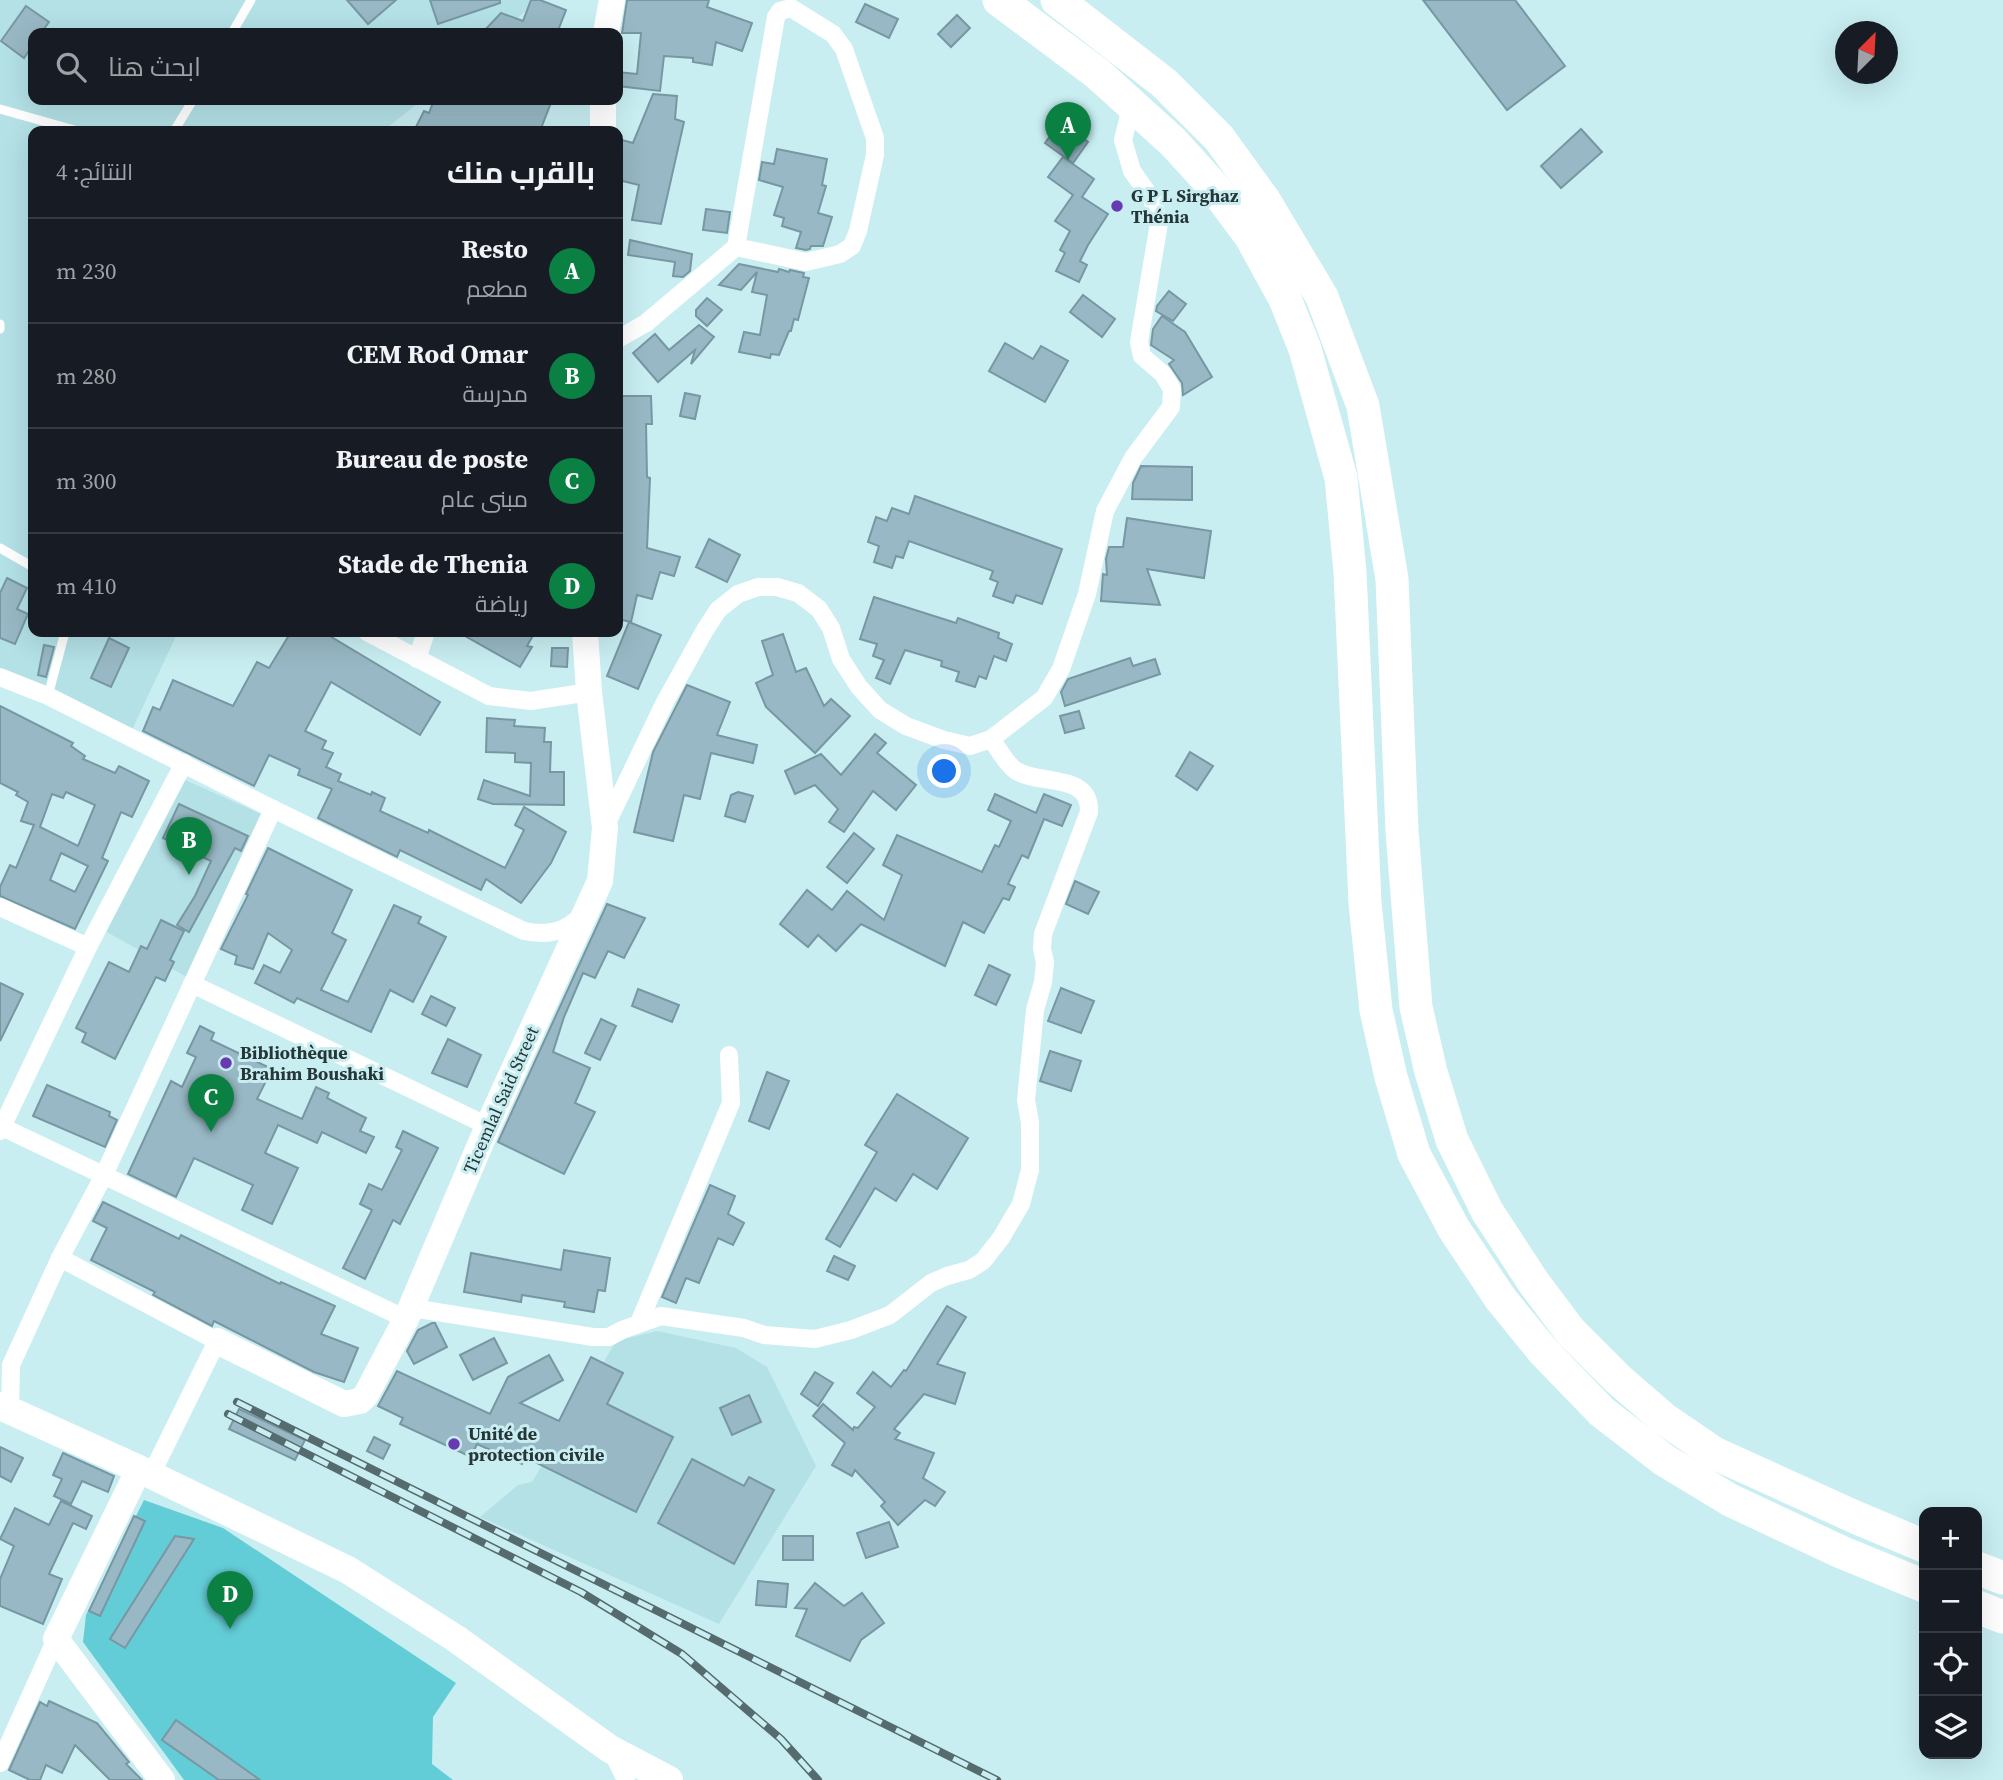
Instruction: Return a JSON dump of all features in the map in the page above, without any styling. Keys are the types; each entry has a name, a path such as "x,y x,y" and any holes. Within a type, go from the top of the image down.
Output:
{"highway":[{"path":"999,0 1057,41 1132,104 1173,142 1213,186 1251,237 1285,299 1305,349 1341,478 1350,572 1365,903 1376,1010 1391,1077 1414,1154 1454,1229 1500,1298 1543,1351 1602,1412 1664,1460 1730,1500 1919,1584"},
{"path":"1057,0 1164,83 1219,138 1264,200 1322,296 1363,406 1392,579 1402,831 1416,1007 1431,1072 1452,1140 1487,1211 1534,1283 1570,1331 1618,1379 1663,1418 1714,1453 1919,1544"},
{"path":"1982,1569 2003,1578"},
{"path":"1982,1609 2003,1617"}],"main road":[{"path":"607,28 612,0"},
{"path":"603,105 603,126"},
{"name":"Ticemlal Said Street","path":"211,1353 344,1404 360,1401 370,1389 409,1313 488,1126 600,881 605,828 585,637"},
{"path":"5,1408 348,1570 455,1638 610,1749 669,1780"},
{"path":"145,1472 56,1639 162,1780"}],"street":[{"path":"623,336 646,323 736,247 776,17 780,11 791,8 834,34 844,49 875,138 875,155 858,231 852,246 840,254 806,262 736,247"},
{"path":"605,828 665,702 705,630 718,610 738,594 758,587 777,587 798,593 819,609 831,628 841,659 859,687 880,710 906,726 944,740 971,746 991,739 1044,698 1060,669 1087,594 1105,511 1133,458 1171,407 1172,389 1163,374 1142,356 1139,342 1159,223 1152,199 1132,171 1123,141 1132,104"},
{"path":"376,637 489,696 531,701 589,692"},
{"path":"417,659 424,637"},
{"path":"0,677 48,696 524,932 544,935 573,924 588,908"},
{"path":"184,763 88,947 1,1129 409,1313 593,1337 609,1337 661,1316 744,1328 764,1335 814,1339 852,1330 890,1315 931,1283 969,1270 984,1261 1021,1204 1030,1170 1030,1123 1026,1100 1035,1010 1043,982 1043,934 1090,802 1087,794 1079,788 1024,774 1015,769 991,739"},
{"path":"5,1408 11,1365 60,1258 104,1175 273,809"},
{"path":"0,907 88,947"},
{"path":"192,984 488,1126"},
{"path":"639,1323 731,1103 729,1055"},
{"path":"60,1258 211,1353 170,1437 145,1472"},
{"path":"0,1763 56,1639"},
{"path":"610,1749 626,1780"}],"lane":[{"path":"235,28 251,0"},
{"path":"177,126 190,105"},
{"path":"0,109 60,126"},
{"path":"0,324 0,329"},
{"path":"0,548 28,564"},
{"path":"48,696 64,637"}],"shaded area":[{"path":"0,0 537,0 507,28 28,28 28,105 416,105 389,126 28,126 28,637 176,637 131,732 0,671"},
{"path":"181,778 272,819 194,981 105,931"},
{"path":"657,1331 736,1348 767,1367 816,1466 719,1624 480,1517 518,1485 532,1482 616,1341"},
{"path":"144,1500 223,1528 456,1683 433,1717 432,1764 453,1780 184,1780 83,1642 86,1615"}],"building":[{"path":"347,0 396,0 368,24"},
{"path":"430,0 500,0 500,3 438,24"},
{"path":"531,0 540,0 566,10 559,28 487,28 501,13 523,21"},
{"path":"627,0 709,0 707,7 752,23 742,51 716,42 712,65 693,62 693,58 664,56 660,91 623,87 623,73 637,74 641,33 623,33"},
{"path":"1423,0 1515,0 1565,66 1507,110"},
{"path":"865,4 898,19 889,38 856,22"},
{"path":"26,6 49,22 45,28 28,28 28,52 24,58 1,41"},
{"path":"957,15 970,28 951,47 938,34"},
{"path":"653,94 677,96 675,119 684,122 661,224 632,220 639,185 623,181 623,140 633,143"},
{"path":"432,105 550,105 542,126 416,126 424,111 429,113"},
{"path":"1061,121 1088,142 1073,163 1045,143"},
{"path":"1581,129 1602,152 1561,188 1541,166"},
{"path":"777,149 827,159 822,185 826,186 818,213 832,217 823,246 811,246 806,250 796,248 801,232 782,226 784,218 774,215 783,187 759,180 762,162 774,164"},
{"path":"1063,157 1094,179 1082,197 1108,214 1080,261 1087,265 1079,282 1056,271 1065,253 1060,250 1070,231 1055,221 1073,195 1048,177"},
{"path":"706,209 730,212 727,233 703,230"},
{"path":"630,240 692,254 690,271 683,277 673,276 675,262 628,255"},
{"path":"739,264 778,272 779,269 790,270 804,273 803,277 809,278 798,320 794,319 779,355 771,354 770,358 739,352 744,332 760,335 767,295 752,292 757,272 741,290 719,285"},
{"path":"1169,291 1186,304 1173,321 1156,311"},
{"path":"1083,295 1115,319 1102,337 1070,312"},
{"path":"707,298 722,310 707,326 696,316 696,310"},
{"path":"1162,316 1185,332 1212,377 1183,395 1182,383 1169,364 1174,360 1151,345 1153,329"},
{"path":"699,325 714,337 691,364 695,350 658,382 633,353 655,334 669,350"},
{"path":"1005,343 1033,359 1041,346 1068,361 1045,402 989,371"},
{"path":"685,393 700,396 695,419 680,416"},
{"path":"623,396 651,396 652,424 646,424 647,477 650,478 647,548 680,557 674,576 660,572 652,599 637,595 631,622 623,620"},
{"path":"1141,466 1192,467 1192,500 1132,499 1133,483"},
{"path":"915,496 1062,549 1042,604 1016,595 1013,603 993,596 998,582 990,579 993,571 909,541 903,558 896,556 892,568 874,562 879,546 868,542 876,517 887,521 892,508 909,514"},
{"path":"1127,518 1211,531 1204,578 1147,569 1160,605 1101,601 1103,574 1107,575 1106,559 1109,547 1123,547"},
{"path":"709,539 740,555 727,582 696,567"},
{"path":"7,578 27,588 17,609 28,614 15,644 0,638 0,593"},
{"path":"874,597 956,623 958,618 999,633 998,638 1012,644 1006,661 994,656 986,679 979,676 975,687 956,681 959,672 941,666 942,661 905,650 890,684 876,678 884,660 873,656 877,644 860,639"},
{"path":"629,622 661,635 638,689 607,676"},
{"path":"783,634 796,672 806,668 824,706 831,699 850,716 815,753 766,707 756,683 773,675 762,641"},
{"path":"288,637 331,637 440,702 420,735 331,682 305,731 326,741 322,749 333,753 326,767 341,774 338,781 385,798 380,811 428,833 429,830 505,868 524,830 515,825 524,807 566,832 551,863 521,903 486,879 481,890 400,850 397,857 318,818 332,789 298,775 300,769 269,755 254,786 143,731 153,707 160,710 173,680 233,706 257,662 269,668"},
{"path":"467,637 532,637 527,646 532,647 520,667"},
{"path":"109,638 129,648 111,687 91,678"},
{"path":"44,645 54,647 46,677 38,675"},
{"path":"552,648 568,648 567,667 551,666"},
{"path":"1130,658 1133,666 1155,659 1160,674 1065,706 1061,692 1068,679"},
{"path":"687,685 730,702 717,735 757,745 753,763 711,753 700,799 684,795 673,841 634,832 653,752"},
{"path":"0,706 73,743 71,746 85,756 83,759 115,773 119,766 149,781 132,817 121,812 102,858 108,861 75,929 0,896 0,887 10,865 16,868 34,825 21,821 28,802 16,795 18,792 0,783","holes":["66,792 95,805 78,846 40,827 52,794 63,798","61,853 88,866 75,892 50,880"]},
{"path":"1079,711 1084,728 1065,733 1060,716"},
{"path":"487,718 515,720 514,726 545,728 544,742 551,742 550,772 564,772 564,805 493,804 478,799 484,780 530,796 531,763 515,762 515,753 486,752"},
{"path":"875,734 886,743 877,753 916,785 896,810 873,791 844,832 829,822 838,809 815,785 795,794 785,771 821,754 841,775"},
{"path":"1190,752 1213,766 1197,790 1176,776"},
{"path":"738,792 753,796 745,822 725,816 731,795"},
{"path":"995,794 1036,813 1044,794 1071,805 1062,826 1044,819 1028,858 1022,855 1008,884 1015,887 1009,900 1003,898 984,933 963,922 945,966 861,924 836,951 818,935 808,947 780,924 807,890 832,910 847,891 884,920 902,875 883,865 897,835 982,872 995,845 999,847 1011,821 988,810"},
{"path":"179,804 248,836 241,851 235,848 189,932 177,925 195,896 211,861 163,838"},
{"path":"854,833 874,849 847,883 827,867"},
{"path":"268,848 352,890 332,933 346,940 321,990 348,1002 394,905 421,917 418,923 446,937 413,1002 390,990 371,1032 297,998 294,1003 255,983 264,965 280,973 292,950 268,933 253,969 235,964 237,956 221,949"},
{"path":"1075,881 1099,892 1088,914 1066,904"},
{"path":"607,904 645,918 624,958 608,951 595,978 583,973 564,1017 553,1052 590,1068 575,1103 595,1112 564,1174 498,1142"},
{"path":"161,920 184,931 170,960 174,962 165,981 156,977 115,1059 82,1042 86,1033 76,1028 109,962 129,972 141,946 147,949"},
{"path":"989,965 1010,975 996,1005 975,995"},
{"path":"0,983 23,994 0,1041"},
{"path":"1061,988 1094,1001 1081,1033 1048,1021"},
{"path":"638,989 679,1005 672,1022 632,1006"},
{"path":"431,996 455,1008 446,1026 422,1014"},
{"path":"601,1019 616,1026 600,1060 585,1053"},
{"path":"200,1026 214,1033 211,1040 272,1069 257,1099 302,1119 316,1087 329,1093 327,1098 366,1118 360,1131 374,1137 366,1153 322,1132 317,1143 278,1125 265,1153 298,1168 272,1224 242,1210 253,1185 194,1158 176,1197 128,1174 171,1081 182,1087 196,1057 187,1053"},
{"path":"448,1039 481,1055 467,1087 432,1073"},
{"path":"1050,1051 1081,1061 1071,1091 1040,1081"},
{"path":"767,1072 789,1081 769,1129 749,1121"},
{"path":"47,1085 110,1112 109,1116 117,1120 105,1147 33,1116"},
{"path":"897,1094 968,1138 937,1189 913,1174 896,1201 875,1188 840,1247 826,1239 877,1152 865,1145"},
{"path":"403,1131 438,1148 400,1224 393,1220 365,1279 343,1268 372,1210 360,1204 369,1184 382,1190 402,1150 396,1147"},
{"path":"710,1185 735,1196 728,1214 744,1223 733,1245 718,1238 699,1283 686,1278 676,1303 662,1297"},
{"path":"103,1202 179,1239 181,1235 280,1284 281,1282 335,1306 321,1334 358,1348 344,1382 314,1372 214,1321 212,1326 153,1295 155,1292 91,1260 107,1228 93,1221"},
{"path":"564,1250 610,1258 605,1291 598,1290 594,1312 564,1307 565,1302 522,1295 521,1302 464,1292 471,1253 561,1270"},
{"path":"834,1256 855,1266 848,1280 827,1271"},
{"path":"947,1306 966,1317 937,1364 965,1373 955,1404 924,1394 894,1429 900,1433 895,1439 934,1453 923,1478 945,1492 935,1506 925,1500 898,1525 881,1506 885,1502 855,1470 852,1476 832,1465 845,1443 813,1416 823,1404 853,1430 854,1427 858,1428 875,1407 857,1393 873,1372 891,1387 904,1370 906,1371"},
{"path":"435,1323 447,1347 414,1364 407,1351 418,1330"},
{"path":"494,1338 507,1363 473,1380 460,1355"},
{"path":"549,1355 563,1380 520,1403 559,1421 591,1357 623,1373 607,1404 673,1437 636,1512 525,1457 522,1464 477,1444 471,1457 400,1424 403,1418 378,1406 397,1371 490,1414 508,1377"},
{"path":"815,1372 833,1383 818,1406 801,1394"},
{"path":"749,1395 761,1422 732,1435 720,1408"},
{"path":"239,1409 305,1440 295,1460 229,1429"},
{"path":"374,1437 390,1445 383,1459 367,1451"},
{"path":"0,1447 23,1458 11,1482 0,1476"},
{"path":"63,1453 114,1476 108,1492 82,1481 71,1504 54,1496 62,1479 53,1475"},
{"path":"692,1459 744,1486 749,1477 774,1490 734,1564 658,1523"},
{"path":"61,1501 92,1516 86,1529 73,1523 49,1574 62,1579 43,1624 0,1606 0,1579 14,1546 0,1539 15,1508 49,1525"},
{"path":"134,1516 145,1521 100,1616 89,1611"},
{"path":"889,1522 898,1547 866,1558 857,1533"},
{"path":"175,1536 194,1539 125,1648 110,1639"},
{"path":"783,1536 813,1536 813,1560 783,1560"},
{"path":"758,1581 788,1584 786,1607 756,1605"},
{"path":"815,1583 844,1606 862,1593 884,1623 861,1640 850,1661 796,1636 807,1609 795,1608"},
{"path":"49,1701 97,1723 129,1762 126,1764 142,1780 110,1780 75,1745 62,1773 46,1765 40,1780 30,1780 9,1770 40,1702 47,1706"},
{"path":"176,1720 260,1780 219,1780 162,1740"}],"railway":[{"path":"237,1402 997,1780"},
{"path":"228,1414 581,1592 682,1654 781,1739 818,1780"}],"place":[{"name":"Resto","path":"1068,160"},
{"name":"G P L Sirghaz Thénia","path":"1117,206"},
{"name":"CEM Rod Omar","path":"189,875"},
{"name":"Bibliothèque Brahim Boushaki","path":"226,1063"},
{"name":"Bureau de poste","path":"211,1132"},
{"name":"Unité de protection civile","path":"454,1444"},
{"name":"Stade de Thenia","path":"230,1629"}]}
